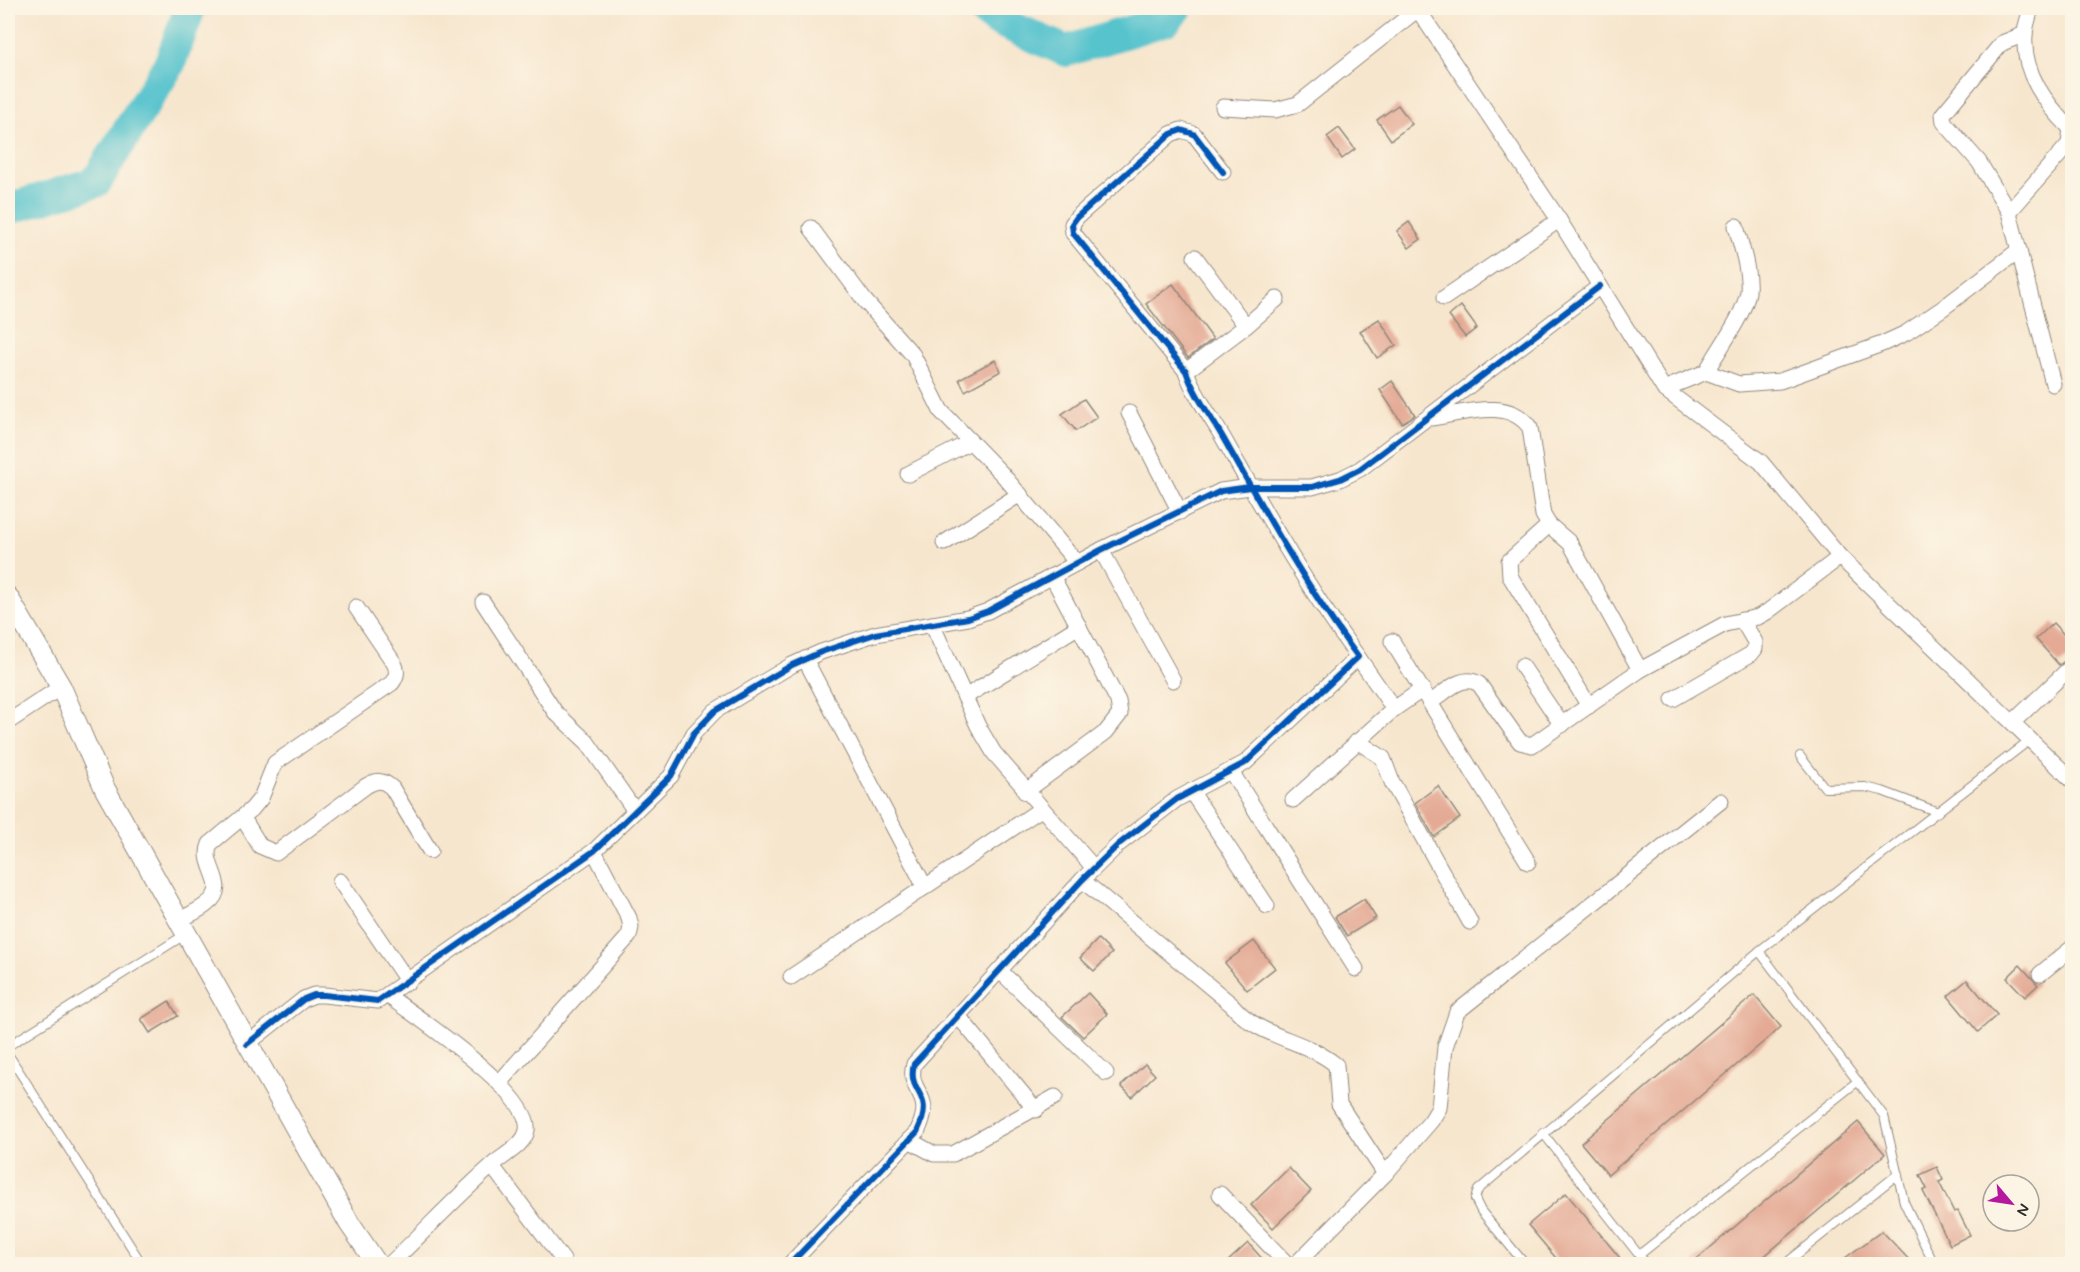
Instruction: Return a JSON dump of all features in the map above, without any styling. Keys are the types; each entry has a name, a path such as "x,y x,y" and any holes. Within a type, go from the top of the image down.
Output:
{"street":[{"path":"1223,107 1275,110 1298,104 1417,8 1559,220 1664,389 1761,462 1840,557 2073,780"},
{"path":"2010,212 2070,144 2071,129 2049,107 2035,84 2027,57 2025,34 2031,8"},
{"path":"2025,34 2002,43 1943,114 1944,122 1978,162 2010,212 2053,384"},
{"path":"1223,172 1194,134 1181,130 1171,134 1077,217 1072,224 1078,241 1186,371 1192,388 1211,415 1250,487 1320,605 1394,709"},
{"path":"1444,298 1559,220"},
{"path":"1664,389 1706,372 1742,309 1748,292 1747,275 1736,226"},
{"path":"811,228 865,302 913,355 941,411 1020,494 1077,564"},
{"path":"1706,372 1740,384 1780,381 1882,344 1906,333 1943,308 2019,250"},
{"path":"1195,257 1246,326"},
{"path":"247,1044 304,999 314,995 378,1002 408,982 594,851 671,776 702,722 762,682 805,659 875,634 988,611 1101,550 1221,491 1250,487 1312,487 1340,479 1360,469 1600,286"},
{"path":"1186,371 1246,326 1277,299"},
{"path":"1428,418 1498,408 1512,411 1524,419 1530,428 1543,515 1549,525 1570,543 1640,670"},
{"path":"1129,413 1180,512"},
{"path":"908,474 970,442"},
{"path":"944,543 1020,494"},
{"path":"1549,525 1509,561 1507,567 1510,576 1590,706"},
{"path":"1101,550 1173,680"},
{"path":"1293,800 1394,709 1464,679 1479,684 1520,742 1526,746 1532,745 1640,670 1725,624 1758,617 1767,612 1840,557"},
{"path":"1026,792 1106,732 1120,714 1118,701 1052,576"},
{"path":"8,597 61,687 105,789 247,1044 350,1223 377,1264"},
{"path":"483,602 555,712 587,742 635,812"},
{"path":"182,928 216,895 218,888 207,857 210,844 243,818 261,798 275,763 392,683 396,677 398,670 356,607"},
{"path":"1672,699 1751,654 1755,649 1755,642 1742,620"},
{"path":"932,624 965,697 994,753 1094,868"},
{"path":"965,697 1078,626"},
{"path":"1392,641 1528,862"},
{"path":"790,1264 909,1140 924,1117 925,1105 912,1074 914,1064 960,1017 1082,880 1119,844 1191,791 1232,773 1256,754 1358,657"},
{"path":"805,659 925,887"},
{"path":"1522,666 1562,725"},
{"path":"2013,722 2073,666"},
{"path":"8,722 61,687"},
{"path":"1357,741 1383,758 1392,782 1470,922"},
{"path":"1232,773 1356,969"},
{"path":"243,818 260,846 276,853 376,780 385,782 392,788 429,851"},
{"path":"1191,791 1267,906"},
{"path":"1296,1264 1385,1174 1439,1108 1445,1047 1457,1012 1720,801"},
{"path":"791,978 1041,809"},
{"path":"499,1083 629,936 631,927 629,918 594,851"},
{"path":"1082,880 1232,1005 1245,1020 1320,1052 1336,1065 1339,1104 1385,1174"},
{"path":"340,881 408,982"},
{"path":"2040,974 2073,948"},
{"path":"1000,972 1106,1073"},
{"path":"388,996 486,1069 527,1118 527,1131 523,1140 492,1166 390,1264"},
{"path":"960,1017 1036,1110"},
{"path":"909,1140 934,1155 953,1154 1036,1110 1055,1097"},
{"path":"492,1166 563,1260"},
{"path":"1220,1194 1287,1264"}],"lane":[{"path":"1525,1264 1481,1211 1475,1199 1478,1190 1488,1179 1759,951 2031,739"},
{"path":"1800,756 1825,788 1882,790 1938,812"},
{"path":"8,1046 182,928"},
{"path":"1759,951 1884,1116 1904,1202 1934,1264"},
{"path":"8,1054 142,1264"},
{"path":"1639,1255 1858,1080"},
{"path":"1543,1133 1647,1264"},
{"path":"1785,1264 1898,1174"}],"building":[{"path":"1398,105 1412,124 1391,140 1377,120"},
{"path":"1339,128 1355,149 1342,159 1327,137"},
{"path":"1409,222 1421,239 1409,248 1397,231"},
{"path":"1173,284 1213,339 1188,358 1146,304"},
{"path":"1461,306 1477,328 1465,337 1449,316"},
{"path":"1379,319 1396,345 1377,358 1360,331"},
{"path":"995,360 1001,371 965,391 959,379"},
{"path":"1392,381 1415,415 1402,423 1380,390"},
{"path":"1084,399 1097,417 1076,431 1062,414"},
{"path":"2053,623 2073,644 2073,655 2059,665 2036,639"},
{"path":"1438,786 1460,818 1434,837 1415,803"},
{"path":"1364,899 1376,918 1347,936 1335,917"},
{"path":"1098,939 1112,953 1094,971 1080,958"},
{"path":"1254,941 1275,968 1247,990 1225,963"},
{"path":"2020,965 2038,985 2025,997 2007,978"},
{"path":"1967,980 1997,1015 1978,1032 1948,996"},
{"path":"1088,993 1107,1014 1083,1037 1062,1017"},
{"path":"1754,995 1781,1027 1608,1175 1581,1143"},
{"path":"169,1001 178,1016 150,1033 141,1019"},
{"path":"1145,1064 1155,1075 1132,1097 1121,1086"},
{"path":"1858,1122 1885,1154 1755,1264 1691,1264"},
{"path":"1937,1167 1943,1180 1939,1182 1954,1212 1958,1211 1970,1235 1950,1245 1923,1191 1927,1189 1920,1175"},
{"path":"1289,1168 1311,1191 1273,1228 1251,1205"},
{"path":"1566,1193 1625,1264 1561,1264 1528,1225"},
{"path":"1882,1231 1913,1264 1837,1264"},
{"path":"1248,1243 1267,1264 1225,1264"}],"waterway":[{"path":"8,209 96,182 170,63 190,8"},
{"path":"980,8 994,19 1066,51 1166,20 1177,8"}],"cycle path":[{"path":"790,1264 917,1132 924,1109 923,1101 914,1082 914,1064 1082,880 1119,844 1177,799 1245,763 1358,657 1289,552 1199,399 1186,371 1073,233 1072,224 1077,217 1171,134 1181,130 1194,134 1223,172"},
{"path":"247,1044 304,999 314,995 378,1001 594,851 671,776 694,733 715,711 792,665 821,652 875,634 968,618 988,611 1101,550 1221,491 1250,487 1312,487 1340,479 1360,469 1600,286"}]}
